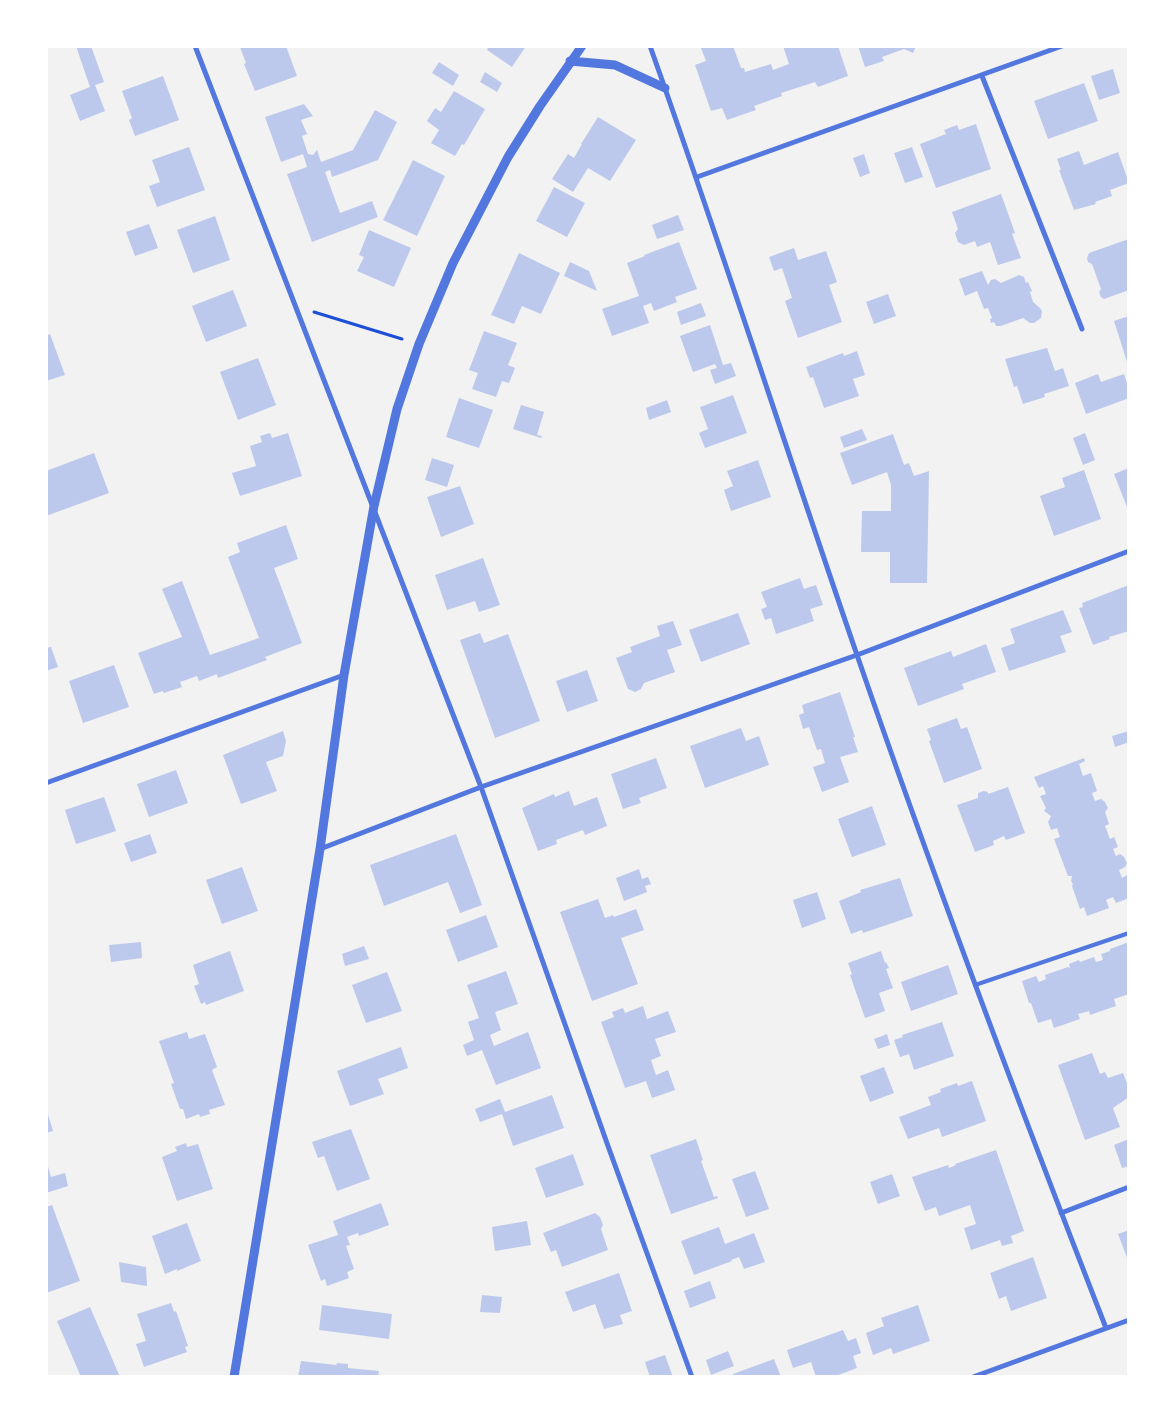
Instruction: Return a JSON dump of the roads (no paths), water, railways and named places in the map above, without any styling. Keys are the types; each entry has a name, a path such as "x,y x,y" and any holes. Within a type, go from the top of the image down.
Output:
{"street":[{"path":"195,46 481,787 692,1377"},
{"path":"234,1377 320,849 344,675 374,506 398,409 419,344 453,263 508,157 570,61 582,46"},
{"path":"650,46 697,177 857,655 976,985 1106,1328"},
{"path":"697,177 1062,46"},
{"path":"570,61 615,65 665,88"},
{"path":"982,76 1082,329"},
{"path":"320,849 481,787 857,655 1129,551"},
{"path":"46,783 344,675"},
{"path":"1061,1213 1129,1187"},
{"path":"973,1377 1129,1320"}],"lane":[{"path":"976,985 1129,933"}]}
